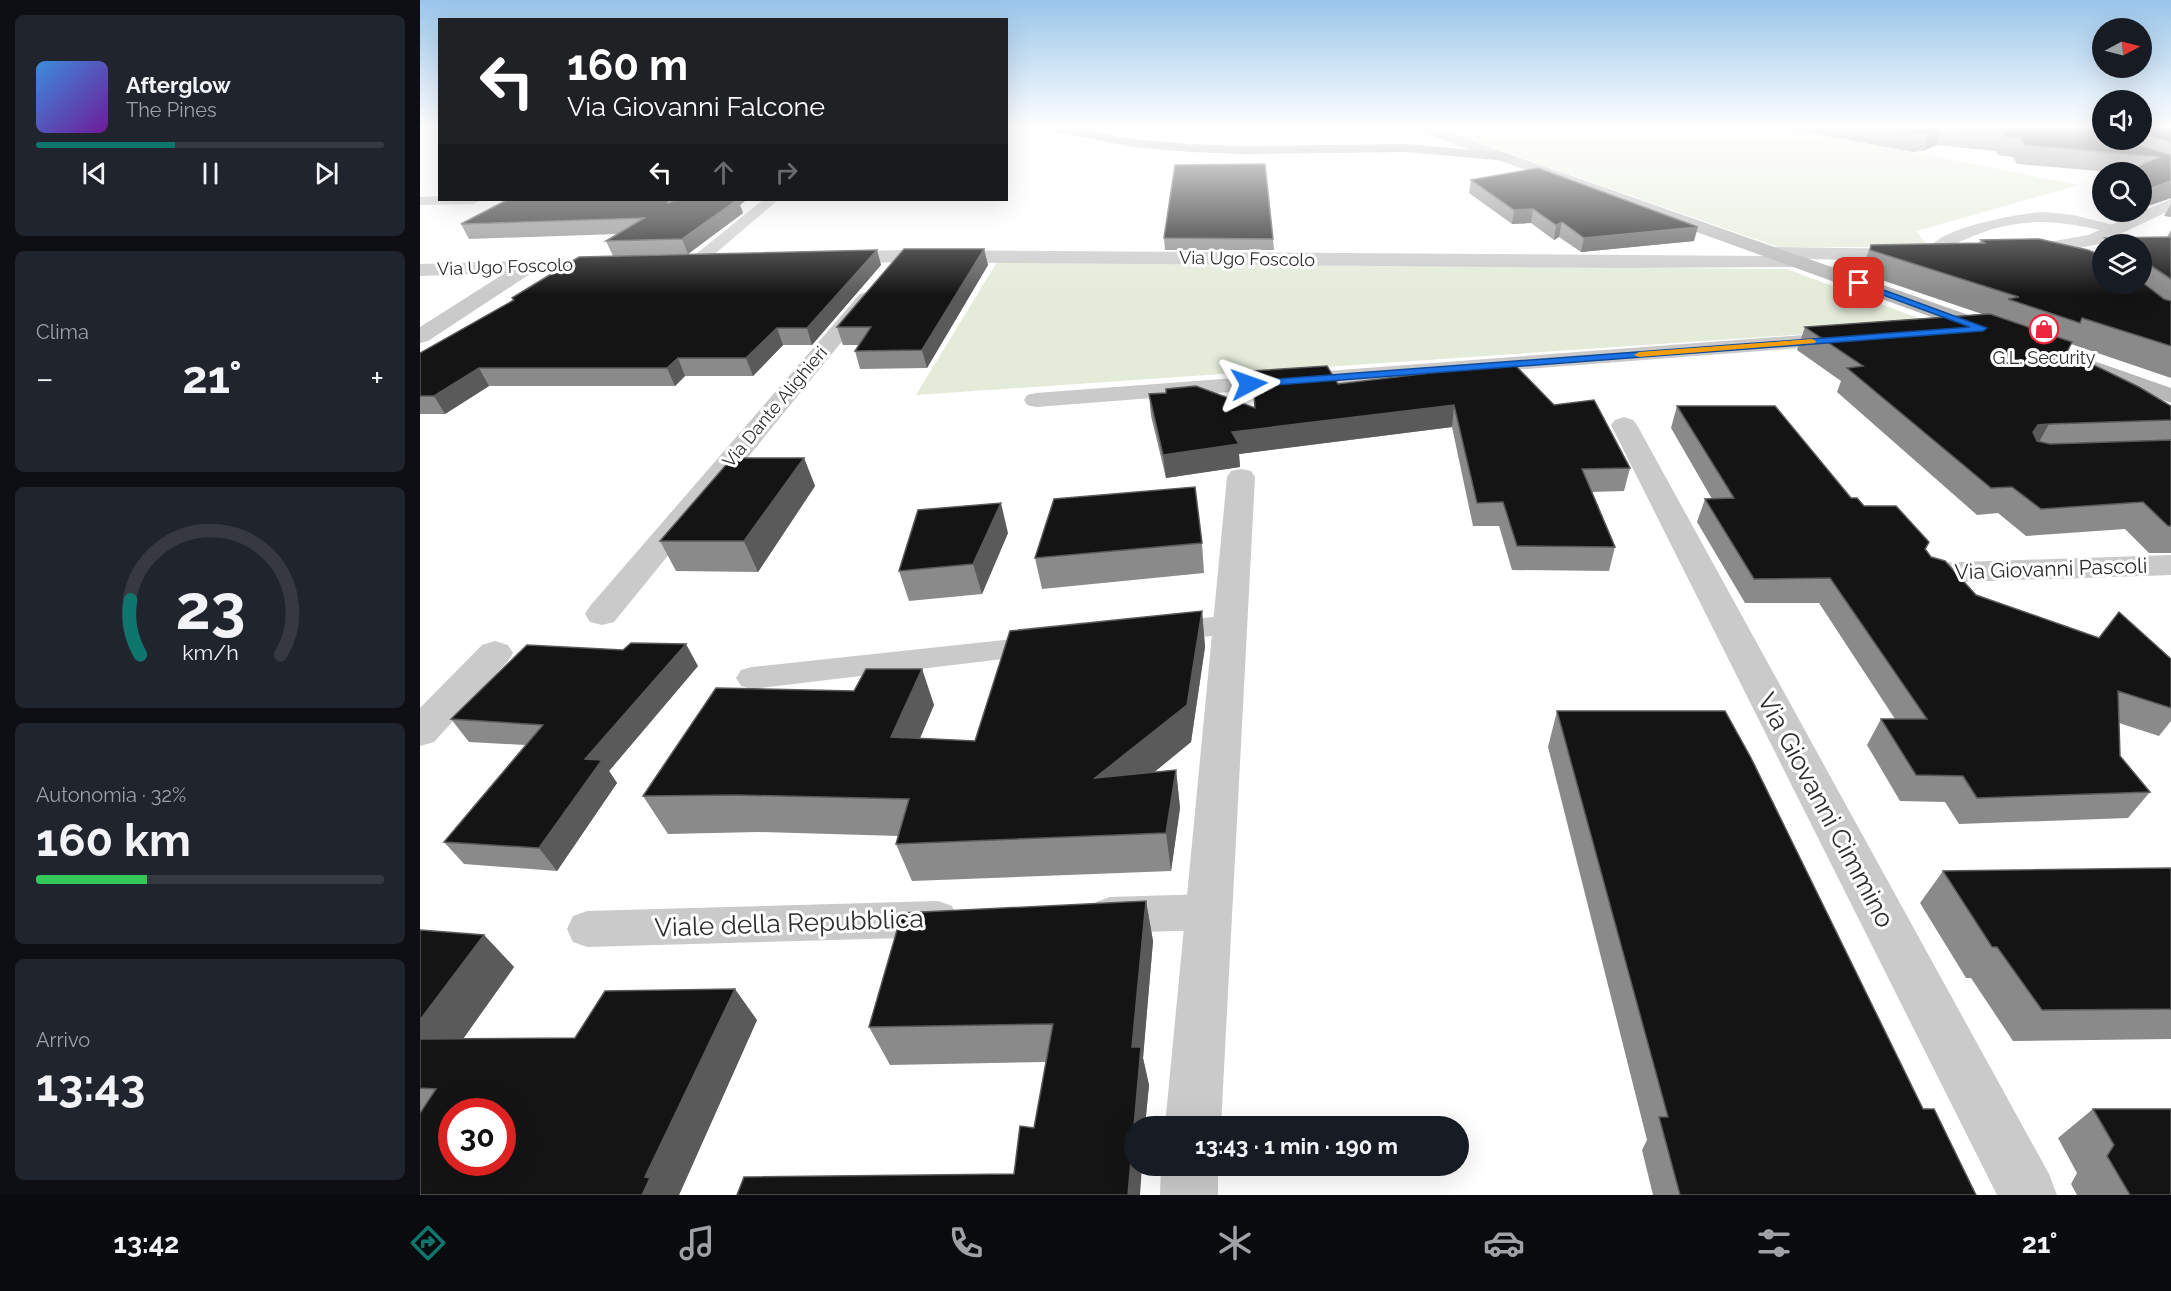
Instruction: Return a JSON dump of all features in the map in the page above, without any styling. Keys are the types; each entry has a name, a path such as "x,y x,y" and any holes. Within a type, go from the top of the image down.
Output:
{"main road":[{"path":"1581,184 2016,340"},
{"path":"2069,359 2171,396"}],"street":[{"path":"2019,254 2092,240 2171,204"},
{"path":"2112,229 2125,234"},
{"path":"1774,253 1965,255"},
{"path":"1998,254 2019,254 2073,264"},
{"name":"Via Ugo Foscolo","path":"811,258 902,256 1625,262 1797,261"},
{"name":"Via Dante Alighieri","path":"602,614 902,256"},
{"path":"673,262 731,260"},
{"name":"Via Ugo Foscolo","path":"420,270 625,263"},
{"path":"420,336 530,266"},
{"path":"1936,332 1983,328"},
{"path":"1036,400 1864,337"},
{"path":"2069,359 2083,373 2143,411"},
{"name":"Via Giovanni Cimmino","path":"1624,425 2028,1195"},
{"path":"1194,1116 1207,912 1232,625 1241,477"},
{"name":"Via Giovanni Pascoli","path":"1931,573 2171,565"},
{"path":"420,732 495,653"},
{"path":"1189,1195 1190,1176"}],"lane":[{"path":"420,201 438,201"},
{"path":"697,261 770,201"},
{"path":"1944,255 1940,245 1962,233 2034,217 2075,220 2112,229"},
{"path":"1138,635 1232,625"},
{"path":"752,678 1068,643"},
{"path":"1076,915 1207,912"},
{"name":"Viale della Repubblica","path":"586,929 968,918"}],"green space":[{"path":"1596,184 2079,185 1916,231 1929,247 1778,247"},
{"path":"997,262 1787,269 1937,325 916,395"}],"building":[{"path":"1172,184 1267,184 1273,239 1164,238"},
{"path":"1476,184 1581,184 1698,227 1584,238 1562,222 1556,225 1533,209 1514,210"},
{"path":"2152,184 2163,184 2152,188"},
{"path":"505,201 668,201 668,203 672,201 736,201 682,239 606,241 644,218 461,224"},
{"path":"2152,237 2171,237 2171,279 2152,267"},
{"path":"2039,239 2092,252 2092,294 2152,294 2152,290 2164,299 2171,301 2171,346 2082,318 2080,323 2008,299 2019,297 1870,250 1871,245 1985,243 1981,240"},
{"path":"904,249 984,249 922,350 855,351 871,327 837,327"},
{"path":"877,250 807,328 777,328 746,358 678,358 667,368 479,368 434,396 420,396 420,353 514,300 512,298 579,257"},
{"path":"1990,314 2072,342 2067,352 2139,387 2171,406 2171,420 2049,424 2038,425 2033,432 2037,441 2050,444 2171,440 2171,526 2168,526 2143,502 2041,509 2012,487 1991,488 1847,368 1863,366 1805,327"},
{"path":"1513,363 1554,405 1594,400 1630,468 1582,469 1615,547 1517,546 1503,502 1477,503 1454,405 1232,432 1239,444 1163,455 1149,394 1166,393 1166,389 1196,386 1255,408 1254,394 1263,393 1253,371 1327,366 1338,384"},
{"path":"1677,406 1775,406 1851,498 1857,498 1864,506 1896,506 1929,542 1925,549 1931,557 1945,561 1976,595 2099,638 2119,612 2171,659 2171,708 2118,691 2120,756 2150,792 1977,798 1963,776 1916,775 1881,719 1927,719 1830,578 1754,579 1705,499 1734,498"},
{"path":"732,458 804,458 744,541 660,541"},
{"path":"1195,487 1202,543 1035,558 1054,499"},
{"path":"1001,503 973,564 899,571 918,510"},
{"path":"1202,611 1187,705 1095,778 1176,770 1166,833 896,844 909,799 737,795 643,796 716,688 854,691 866,669 922,669 891,737 975,741 1010,631"},
{"path":"631,643 686,644 585,759 602,760 539,848 444,842 543,725 451,719 527,645 623,650"},
{"path":"1557,711 1725,711 1751,758 1923,1109 1934,1109 1976,1195 1680,1195 1659,1117 1668,1117"},
{"path":"2171,868 2171,1009 2042,1010 1997,947 1992,947 1943,871"},
{"path":"1146,901 1132,1047 1141,1047 1135,1116 1124,1116 1124,1176 1130,1176 1128,1195 737,1195 744,1177 1014,1174 1020,1126 1034,1128 1053,1024 869,1027 902,913"},
{"path":"420,930 484,935 420,1020"},
{"path":"735,989 645,1177 650,1178 642,1195 420,1195 420,1113 436,1089 420,1088 420,1039 575,1038 605,991"},
{"path":"2093,1109 2171,1109 2171,1195 2130,1195 2107,1156 2114,1145"}],"slow traffic":[{"path":"1639,355 1812,341"}],"place":[{"name":"G.L. Security","path":"2044,329"}],"route":[{"path":"1249,384 1983,328 1859,283"}]}
